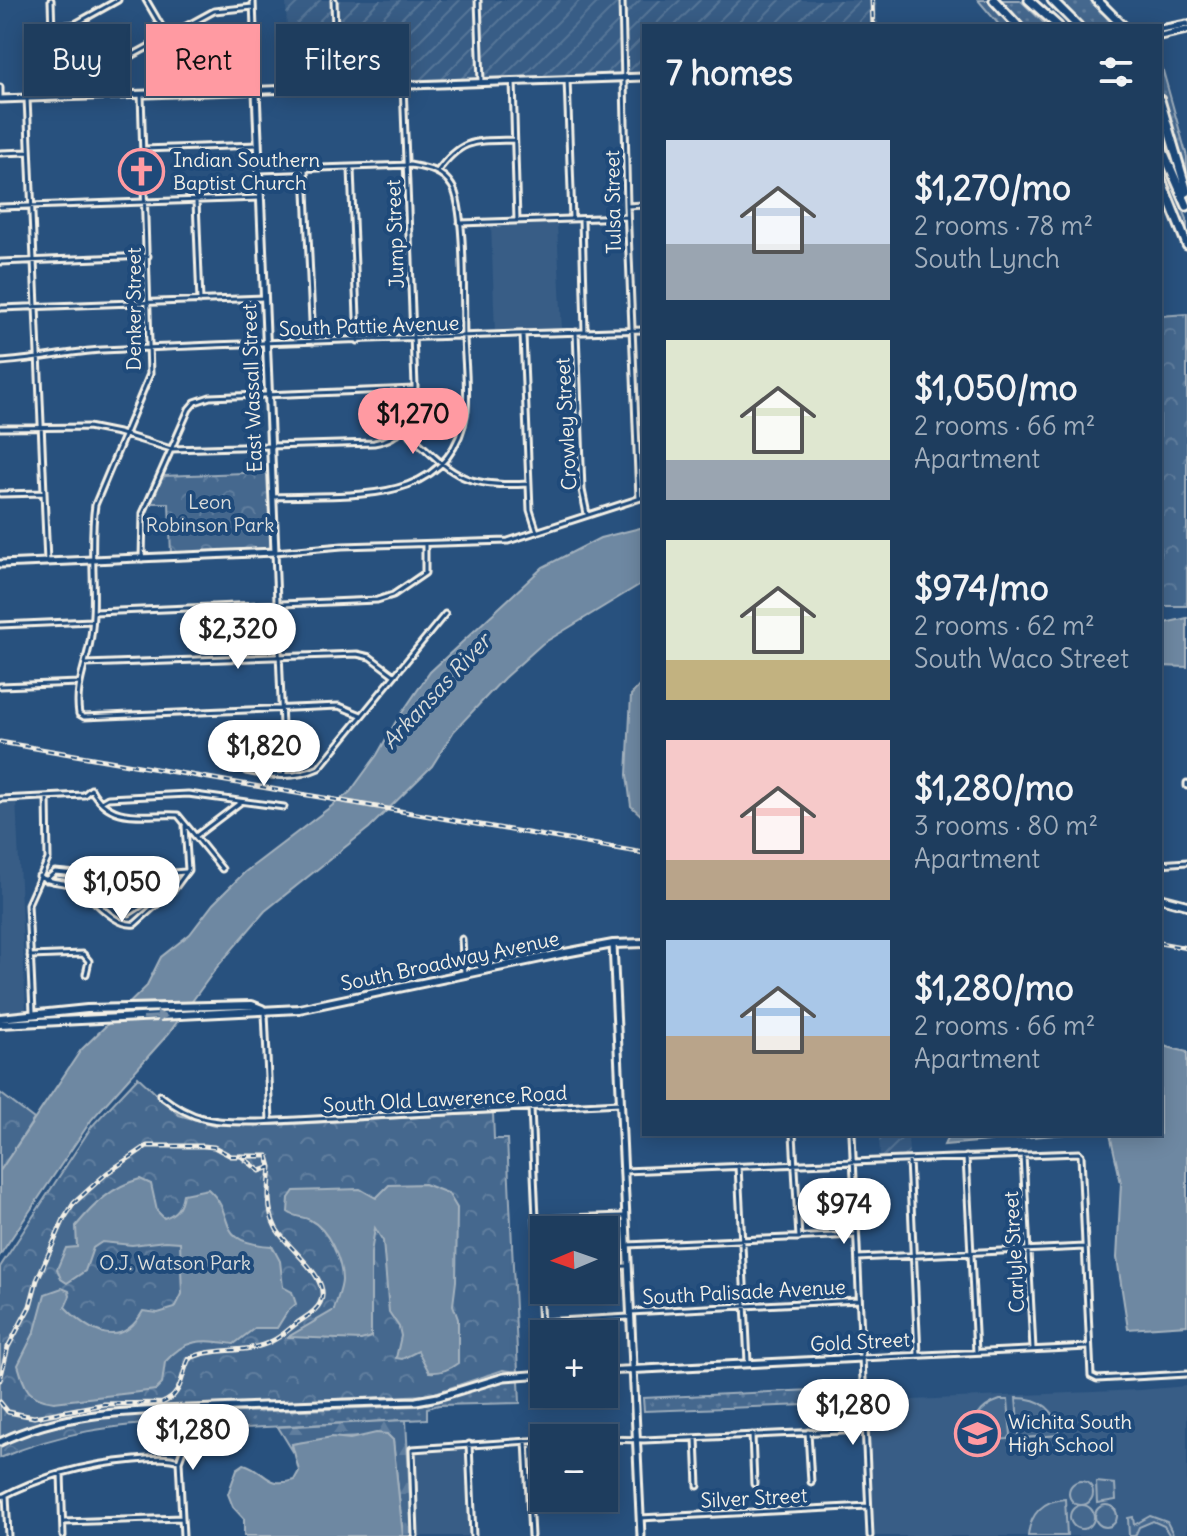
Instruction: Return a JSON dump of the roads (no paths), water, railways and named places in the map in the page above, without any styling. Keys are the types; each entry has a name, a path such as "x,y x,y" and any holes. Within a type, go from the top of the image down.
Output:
{"highway":[{"path":"994,0 1016,24"},
{"path":"1029,0 1056,24"},
{"path":"1052,0 1076,24"},
{"path":"1097,0 1121,24"},
{"path":"1162,107 1187,192"},
{"path":"1162,149 1187,206"},
{"path":"1162,182 1187,245"},
{"path":"1162,192 1182,233"}],"main road":[{"path":"1162,899 1187,905"},
{"name":"South Broadway Avenue","path":"32,1020 87,1009 252,1005 263,1009 299,1009 613,944 642,943"},
{"name":"South Broadway Avenue","path":"0,1021 252,1013 263,1009"}],"street":[{"path":"51,0 52,24"},
{"path":"75,24 118,0"},
{"path":"146,0 160,24"},
{"name":"East Wassall Street","path":"253,0 254,24"},
{"path":"334,0 335,24"},
{"path":"478,0 481,82"},
{"name":"Tulsa Street","path":"622,0 631,331 642,498"},
{"path":"190,24 214,11 253,7"},
{"path":"1162,29 1187,27"},
{"path":"1162,35 1187,27"},
{"path":"409,85 642,77"},
{"path":"567,79 572,219"},
{"path":"513,81 517,221"},
{"path":"0,87 0,99 82,96"},
{"path":"130,94 146,94"},
{"name":"Denker Street","path":"141,94 150,374 97,497 93,524 94,621 79,683 79,714 84,717 281,708"},
{"name":"East Wassall Street","path":"256,96 284,775"},
{"name":"Jump Street","path":"403,96 415,389 414,409 404,429"},
{"path":"27,98 47,562"},
{"path":"437,172 462,146 481,141 515,140"},
{"path":"143,149 258,145"},
{"path":"0,153 29,152"},
{"path":"259,170 406,165 437,172 449,181 455,191 460,223 465,418 456,441 441,463 420,481 386,493 273,497"},
{"path":"351,167 358,341"},
{"path":"305,169 313,342"},
{"path":"0,207 260,198"},
{"path":"196,200 200,301"},
{"path":"627,206 642,205"},
{"path":"460,223 627,217"},
{"name":"Crowley Street","path":"582,218 585,332"},
{"path":"0,262 148,256"},
{"path":"0,308 264,298"},
{"name":"South Pattie Avenue","path":"0,362 38,360 70,352 642,330"},
{"name":"Crowley Street","path":"576,332 582,490 587,514"},
{"path":"523,335 528,484 530,510 537,532"},
{"path":"142,559 143,513 195,402 210,397 415,389"},
{"path":"0,428 88,427 171,449 374,443 387,440 404,429 452,473 471,482 503,486 528,484"},
{"path":"0,494 44,493"},
{"path":"0,564 275,552 342,546 508,541 642,498"},
{"path":"94,612 377,600 393,595 425,573 425,545"},
{"path":"246,771 301,775 319,768 445,614"},
{"path":"0,625 94,621"},
{"path":"85,664 357,654 370,657 394,675"},
{"path":"0,686 79,683"},
{"path":"281,708 339,706 361,715"},
{"path":"0,799 84,795 91,789 101,802 121,815 178,815 222,869"},
{"path":"101,802 108,798 188,794 284,807"},
{"path":"32,1020 28,900 49,854 47,797"},
{"path":"196,836 242,801"},
{"path":"39,876 77,887 116,919 132,925 158,905 187,872 189,857 183,821"},
{"path":"1162,864 1187,862"},
{"path":"46,880 53,873 74,874 129,913 143,904 173,873 187,872"},
{"path":"462,939 464,974"},
{"path":"613,944 641,1536"},
{"path":"30,956 85,955 89,965 86,974"},
{"path":"263,1009 270,1121"},
{"name":"South Old Lawerence Road","path":"160,1095 192,1116 212,1122 621,1103"},
{"path":"531,1108 536,1216"},
{"path":"793,1136 799,1238"},
{"path":"852,1136 870,1536"},
{"path":"624,1171 1077,1152 1081,1155 1091,1373 1094,1378 1187,1374"},
{"name":"Carlyle Street","path":"1023,1155 1033,1349"},
{"path":"966,1157 976,1352"},
{"path":"909,1160 918,1355"},
{"path":"738,1166 748,1364"},
{"path":"618,1216 626,1216"},
{"path":"627,1245 857,1235"},
{"path":"858,1258 1084,1247"},
{"path":"618,1266 628,1266"},
{"name":"South Palisade Avenue","path":"566,1320 859,1300"},
{"name":"Gold Street","path":"618,1370 1088,1347"},
{"path":"0,1442 18,1433 75,1417 182,1409 416,1401 504,1377 530,1375"},
{"path":"182,1409 183,1450 179,1461 183,1536"},
{"path":"618,1439 865,1430"},
{"path":"808,1432 811,1482"},
{"path":"752,1435 754,1484"},
{"path":"696,1438 698,1486"},
{"path":"526,1441 531,1536"},
{"path":"415,1536 412,1449 530,1441"},
{"path":"469,1444 473,1536"},
{"path":"0,1498 61,1473 95,1464 168,1458 179,1461"},
{"path":"61,1473 63,1536"},
{"path":"6,1495 8,1536"},
{"name":"Silver Street","path":"640,1518 869,1506"},
{"path":"63,1522 182,1518"}],"water":[{"name":"Arkansas River","path":"642,528 642,583 542,644 504,678 454,731 432,766 369,828 265,911 217,967 169,1033 92,1119 0,1255 0,1171 81,1050 146,987 161,957 190,934 213,904 245,872 350,792 430,672 543,567 600,538"},
{"path":"1187,618 1187,667 1162,666 1162,624"},
{"path":"642,683 642,816 631,806 627,775 631,695"},
{"path":"1162,1046 1187,1052 1187,1325 1128,1329 1117,1258 1121,1183 1110,1136 1162,1136"},
{"path":"948,1136 1044,1136 944,1145"},
{"path":"140,1179 151,1184 157,1211 164,1218 177,1209 183,1194 208,1189 217,1199 233,1234 253,1244 272,1246 280,1261 283,1287 292,1292 296,1304 277,1328 255,1328 234,1344 204,1341 181,1348 165,1362 162,1384 156,1390 54,1402 38,1398 29,1391 18,1365 35,1331 45,1294 62,1288 69,1291 65,1307 74,1316 94,1330 115,1334 125,1331 143,1311 158,1313 175,1308 182,1294 180,1242 132,1245 102,1242 93,1248 85,1271 67,1283 61,1279 57,1269 66,1248 77,1247 76,1226 90,1210 113,1191"},
{"path":"424,1184 448,1193 457,1208 453,1305 458,1319 458,1363 445,1370 429,1372 418,1351 402,1359 396,1358 401,1336 389,1312 383,1241 375,1228 371,1253 371,1337 361,1340 288,1337 334,1310 342,1280 337,1255 323,1230 310,1220 288,1212 289,1198 294,1191 360,1189 376,1198 389,1185"},
{"path":"376,1433 387,1434 393,1440 403,1536 244,1536 244,1519 233,1507 228,1494 237,1469 244,1464 278,1482 294,1480 299,1471 292,1444 332,1437 350,1439"}],"railway":[{"path":"872,0 873,24"},
{"path":"0,742 642,853"},
{"path":"1162,943 1187,948"},
{"path":"0,1380 8,1347 30,1306 37,1280 74,1203 107,1173 147,1146 203,1146 214,1147 231,1156 268,1156 271,1167 260,1171 241,1156"},
{"path":"0,1402 8,1412 34,1417 104,1404 162,1403 174,1395 189,1359 262,1345 279,1337 313,1312 320,1303 320,1284 307,1264 281,1236 273,1221 269,1198 271,1167"}],"place":[{"name":"Indian Southern Baptist Church","path":"142,171"},
{"name":"Wichita South High School","path":"977,1434"}],"park label":[{"name":"Leon Robinson Park","path":"210,514"},
{"name":"O.J. Watson Park","path":"175,1263"}]}
